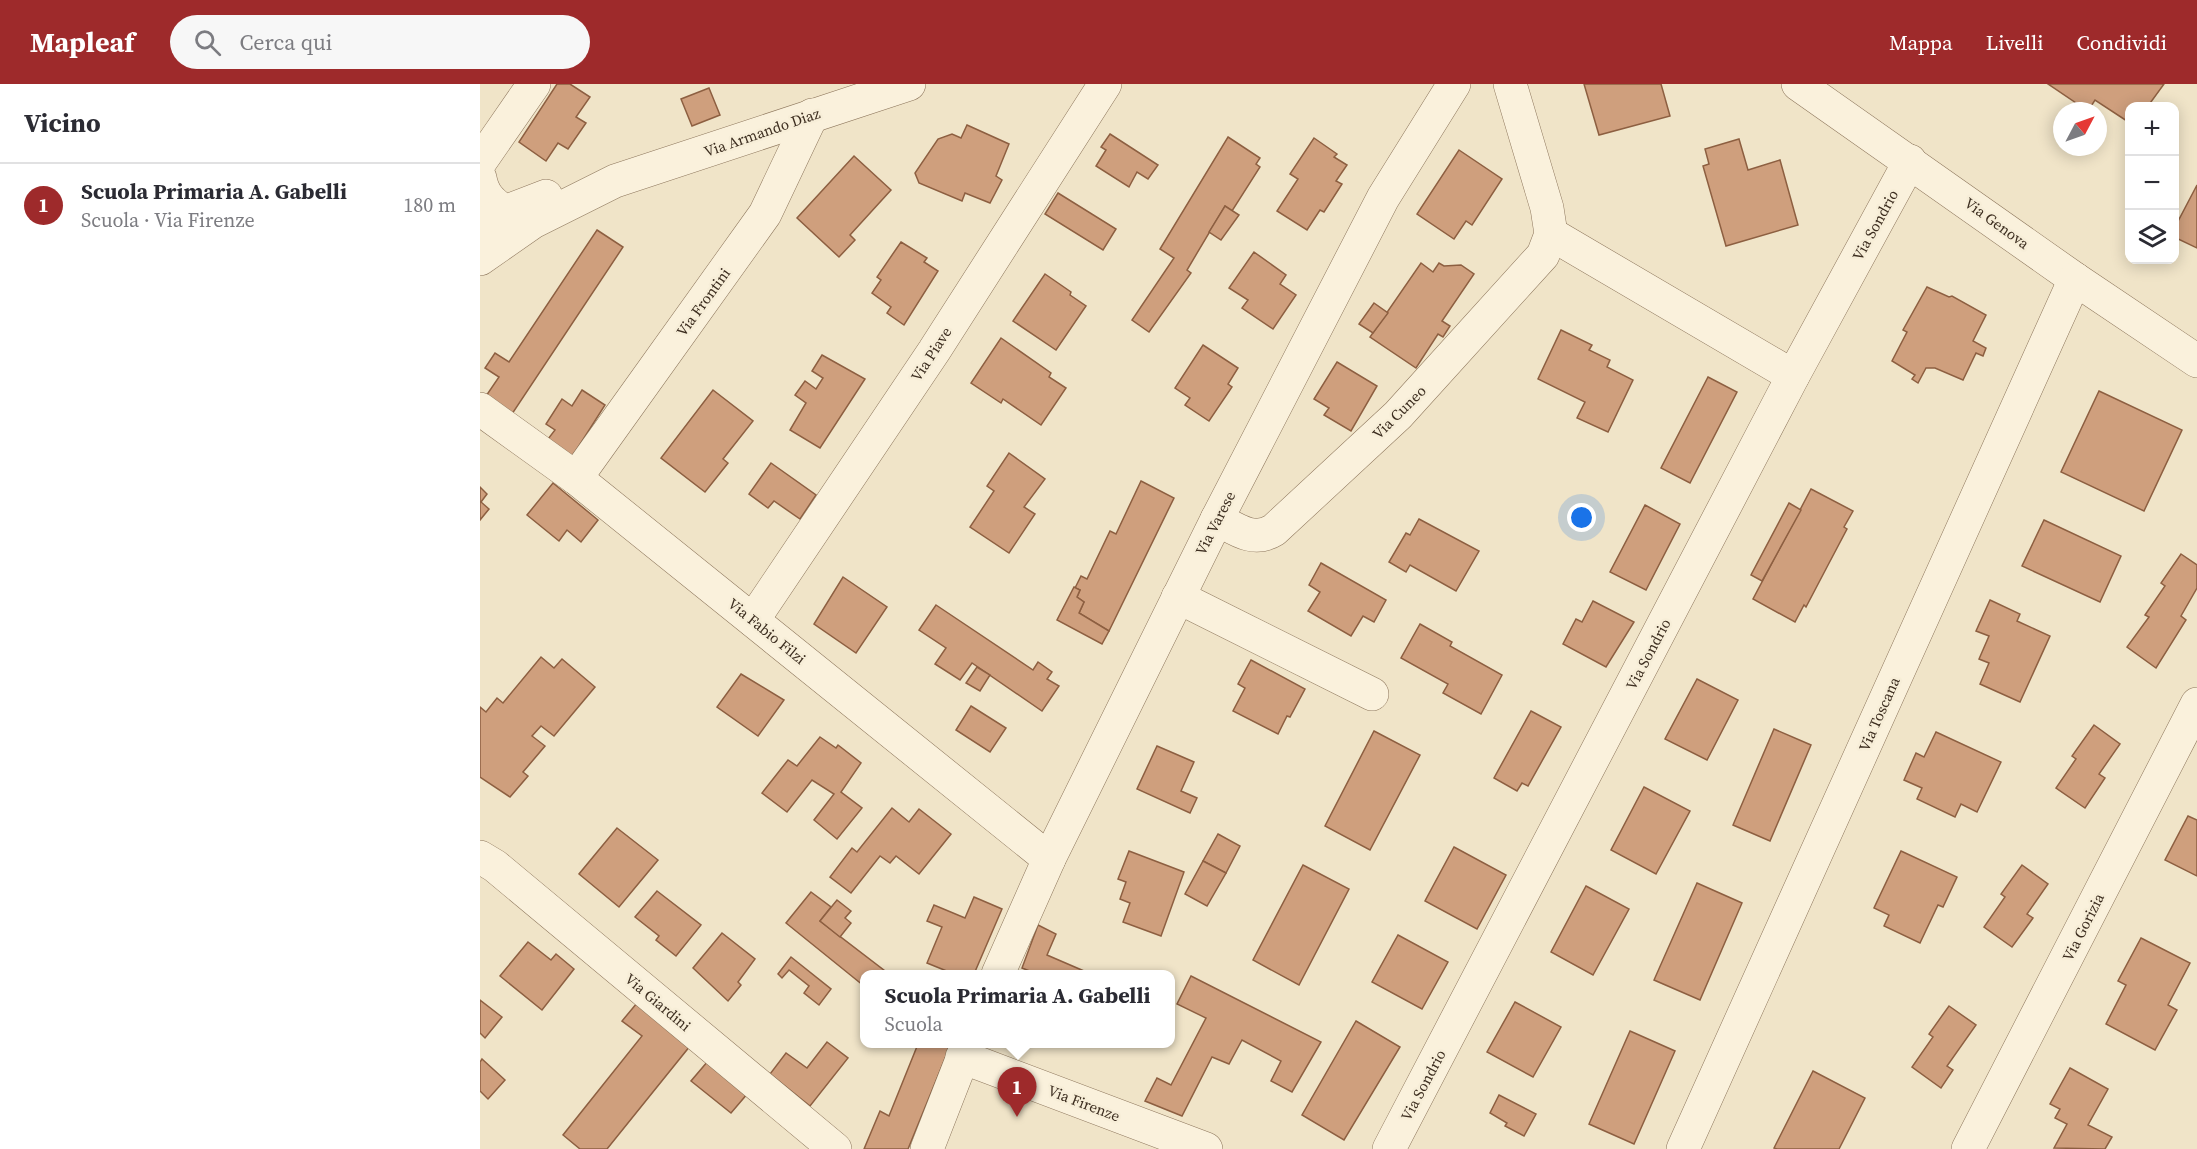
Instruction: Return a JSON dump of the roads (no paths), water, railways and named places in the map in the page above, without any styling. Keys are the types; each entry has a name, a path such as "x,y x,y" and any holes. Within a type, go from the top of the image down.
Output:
{"street":[{"path":"493,219 493,203 482,191 481,167 534,84"},
{"name":"Via Armando Diaz","path":"480,259 533,222 615,182 909,84"},
{"name":"Via Piave","path":"753,620 940,341 1105,84"},
{"name":"Via Varese","path":"1000,970 1049,859 1217,519 1383,198 1454,84"},
{"path":"1510,84 1547,208 1551,234 1793,376"},
{"name":"Via Genova","path":"1798,84 2197,361"},
{"name":"Via Frontini","path":"576,478 765,214 812,115"},
{"name":"Via Sondrio","path":"1389,1149 1793,376 1910,161"},
{"name":"Via Armando Diaz","path":"493,219 568,190 615,182"},
{"name":"Via Cuneo","path":"1217,519 1252,537 1260,537 1274,530 1398,415 1536,264 1548,245 1551,234"},
{"name":"Via Toscana","path":"1683,1149 2076,279"},
{"name":"Via Fabio Filzi","path":"480,409 576,478 1049,859"},
{"path":"1178,597 1372,694"},
{"name":"Via Gorizia","path":"1968,1149 2197,704"},
{"name":"Via Giardini","path":"480,857 495,866 835,1149"},
{"path":"927,1149 965,1050"},
{"name":"Via Firenze","path":"965,1050 1206,1149"}],"place":[{"name":"Scuola Primaria A. Gabelli","path":"1017,1117"}]}
